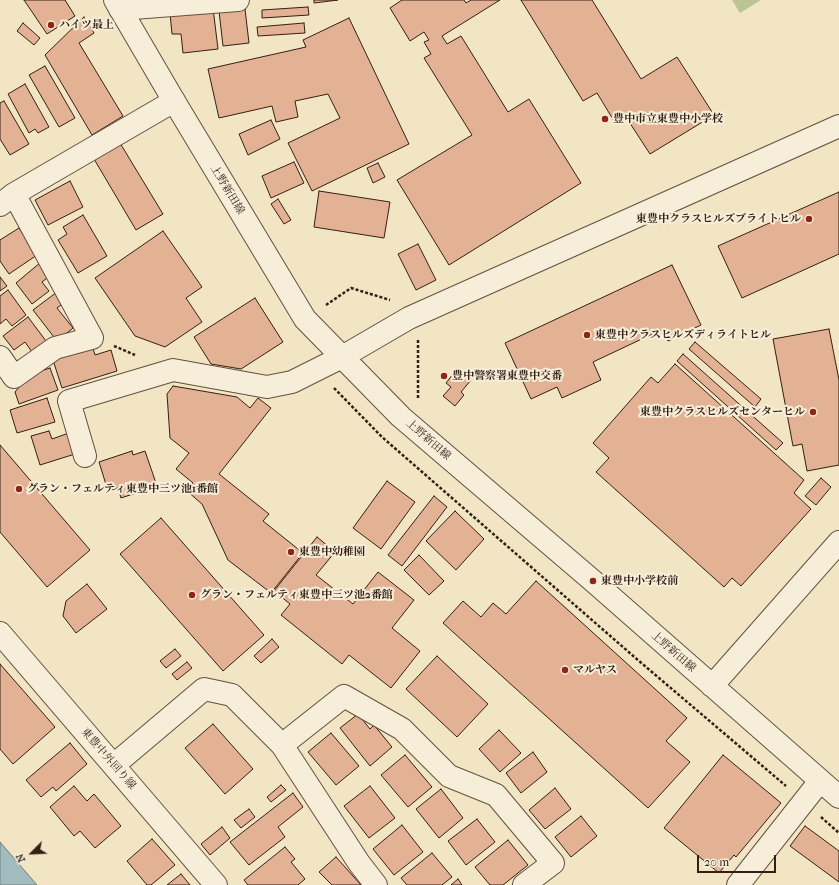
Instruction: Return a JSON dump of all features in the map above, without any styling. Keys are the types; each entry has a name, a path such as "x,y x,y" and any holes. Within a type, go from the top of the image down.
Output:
{"street":[{"path":"118,5 238,0"},
{"name":"上野新田線","path":"118,5 305,319 401,417 839,797"},
{"path":"0,357 14,377 55,348 92,338 7,199 174,101"},
{"path":"85,456 69,401 173,370 267,387 292,382 342,357 409,318 839,126"},
{"path":"712,686 839,542"},
{"name":"東豊中外回り線","path":"0,633 216,885"},
{"path":"114,765 204,689 232,695 282,745 359,863 376,885"},
{"path":"282,745 344,696 383,718 402,729 449,776 496,795 553,862 524,885"},
{"path":"738,885 820,780"}],"path":[{"path":"326,305 351,288 394,301"},
{"path":"92,338 136,355"},
{"path":"418,338 418,399 424,403"}],"green space":[{"path":"732,0 761,0 740,13"}],"water":[{"path":"0,842 37,885 0,885"}],"building":[{"name":"ハイツ最上","path":"24,0 65,0 75,16 47,34"},
{"path":"314,0 338,0 314,3"},
{"path":"402,0 464,0 466,3 471,0 500,0 442,36 447,44 461,36 508,112 529,99 581,183 449,265 397,180 472,135 424,58 431,54 424,42 429,40 424,32 410,41 390,8"},
{"path":"521,0 592,0 641,79 677,57 714,115 650,154 624,114 614,121 597,93 583,101"},
{"path":"308,7 309,15 262,18 262,10"},
{"path":"213,8 218,49 183,53 181,34 172,34 170,13"},
{"path":"245,9 249,43 223,46 219,11"},
{"path":"84,17 94,33 79,43 123,116 92,135 45,55"},
{"path":"349,18 409,144 312,191 288,143 340,118 328,94 295,101 298,117 276,122 272,106 219,118 208,69 306,47 303,40"},
{"path":"23,23 40,38 34,45 17,31"},
{"path":"304,23 305,33 258,36 257,27"},
{"path":"45,66 75,118 59,127 29,75"},
{"path":"25,84 49,127 38,133 35,129 29,133 8,94"},
{"path":"4,101 29,144 10,155 0,139 0,103"},
{"path":"271,120 280,139 248,155 239,134"},
{"path":"120,143 163,214 136,230 94,159"},
{"path":"294,162 304,183 271,198 262,176"},
{"path":"378,163 385,177 373,183 367,168"},
{"path":"70,181 83,207 48,225 35,200"},
{"path":"319,191 390,202 384,238 314,227"},
{"name":"東豊中クラスヒルズブライトヒル","path":"839,192 839,254 742,298 718,246"},
{"path":"278,199 291,220 284,224 271,204"},
{"path":"83,215 107,256 78,273 58,240 67,234 63,227"},
{"path":"19,228 37,255 9,274 0,261 0,240"},
{"path":"163,231 202,287 186,298 202,322 165,347 135,336 95,278"},
{"path":"418,244 436,280 416,290 398,254"},
{"path":"41,262 51,275 42,282 49,291 32,304 16,283"},
{"name":"東豊中クラスヒルズディライトヒル","path":"672,265 701,325 668,341 663,329 593,362 601,380 562,398 557,387 531,399 505,343"},
{"path":"0,277 7,286 0,291"},
{"path":"8,290 26,315 12,326 6,319 0,324 0,296"},
{"path":"57,292 65,302 57,308 73,328 57,341 33,310"},
{"path":"255,298 283,342 241,369 211,364 194,337"},
{"path":"28,317 46,341 32,352 25,342 14,350 3,336"},
{"name":"東豊中クラスヒルズセンターヒル","path":"829,329 839,380 839,465 807,471 802,444 793,446 773,339"},
{"path":"695,342 761,399 755,407 689,349"},
{"path":"92,345 95,355 111,350 117,371 62,388 52,357"},
{"path":"683,354 783,443 776,450 677,361"},
{"path":"675,364 804,480 794,493 811,509 741,586 732,578 724,587 596,472 609,458 593,443 651,377 658,383"},
{"path":"50,368 58,390 19,404 15,392 29,375"},
{"path":"457,369 471,380 461,392 464,395 455,406 443,396 451,387 446,383"},
{"path":"173,386 237,397 250,408 258,398 271,408 219,474 269,514 263,521 303,553 271,593 228,560 202,504 187,491 193,483 176,469 189,453 170,438 167,394"},
{"path":"47,398 55,422 17,433 10,410"},
{"path":"49,431 52,439 69,433 75,454 40,465 31,436"},
{"name":"グラン・フェルティ東豊中三ツ池1番館","path":"0,445 90,550 47,587 0,532"},
{"path":"132,451 133,455 145,451 157,486 121,498 118,488 108,491 99,462"},
{"path":"821,478 831,487 816,505 805,496"},
{"path":"387,481 415,502 381,549 353,528"},
{"path":"434,496 447,507 402,566 388,555"},
{"path":"455,511 484,539 456,570 426,541"},
{"name":"グラン・フェルティ東豊中三ツ池2番館","path":"161,518 264,635 223,671 120,554"},
{"path":"317,537 335,552 316,575 353,604 378,572 414,600 392,628 420,651 391,688 349,655 342,664 281,615 290,604 274,591"},
{"path":"419,555 444,581 429,595 404,570"},
{"name":"マルヤス","path":"536,581 687,718 666,741 690,762 648,808 443,623 463,601 481,617 493,603 506,614"},
{"path":"87,584 107,609 76,633 63,616 66,601"},
{"path":"272,639 279,647 261,663 254,656"},
{"path":"175,649 181,656 166,668 160,661"},
{"path":"437,656 488,704 457,737 406,689"},
{"path":"187,662 192,668 177,680 172,674"},
{"path":"0,664 55,727 13,764 0,749"},
{"path":"358,714 370,729 374,725 392,747 370,766 340,728"},
{"path":"213,724 253,769 225,794 185,748"},
{"path":"499,730 521,753 500,772 479,749"},
{"path":"331,733 359,766 336,785 308,752"},
{"path":"70,743 87,764 56,791 53,787 41,797 26,780"},
{"path":"533,752 547,772 521,793 506,773"},
{"path":"405,755 432,787 408,807 381,775"},
{"path":"723,755 781,803 736,857 734,855 719,873 664,828"},
{"path":"281,785 286,790 271,802 267,797"},
{"path":"74,786 87,801 94,794 121,826 95,848 80,831 74,836 50,807"},
{"path":"370,786 395,818 369,838 344,806"},
{"path":"555,788 571,809 545,829 529,810"},
{"path":"441,789 463,818 439,838 416,809"},
{"path":"293,793 303,807 278,827 285,837 249,865 230,842"},
{"path":"249,809 255,817 241,828 234,820"},
{"path":"581,816 597,836 571,857 555,837"},
{"path":"477,819 495,842 466,865 448,841"},
{"path":"402,825 423,852 394,875 373,849"},
{"path":"805,826 839,851 839,882 790,846"},
{"path":"222,827 230,838 210,855 201,844"},
{"path":"152,839 175,865 151,885 147,885 127,861"},
{"path":"508,840 528,865 503,885 490,885 475,867"},
{"path":"285,847 295,859 291,862 305,879 298,885 248,885 244,880"},
{"path":"432,853 452,877 442,885 407,885 401,878"},
{"path":"336,857 361,885 332,885 319,872"},
{"path":"181,874 190,885 167,885"},
{"path":"458,879 462,885 451,885"}],"place":[{"name":"ハイツ最上","path":"51,25"},
{"name":"豊中市立東豊中小学校","path":"605,119"},
{"name":"東豊中クラスヒルズブライトヒル","path":"809,219"},
{"name":"東豊中クラスヒルズディライトヒル","path":"587,335"},
{"name":"豊中警察署東豊中交番","path":"444,376"},
{"name":"東豊中クラスヒルズセンターヒル","path":"813,412"},
{"name":"グラン・フェルティ東豊中三ツ池1番館","path":"19,489"},
{"name":"東豊中幼稚園","path":"291,552"},
{"name":"東豊中小学校前","path":"593,581"},
{"name":"グラン・フェルティ東豊中三ツ池2番館","path":"192,595"},
{"name":"マルヤス","path":"565,670"}]}
